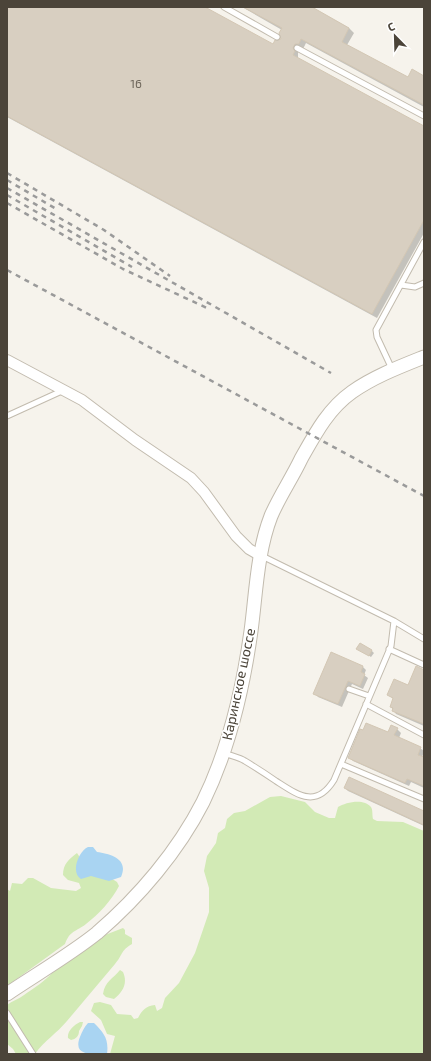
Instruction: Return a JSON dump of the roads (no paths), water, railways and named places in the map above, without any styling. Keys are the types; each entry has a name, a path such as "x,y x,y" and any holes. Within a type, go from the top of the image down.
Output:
{"street":[{"name":"Каринское шоссе","path":"7,994 96,934 130,902 166,860 190,823 212,783 231,728 249,645 261,556 271,517 314,435 329,412 351,393 392,370 424,357"},
{"path":"7,360 82,400 135,440 191,478 204,492 236,536 249,549 261,556"}],"lane":[{"path":"224,7 277,37"},
{"path":"297,48 424,116"},
{"path":"392,370 378,339 376,330 424,242"},
{"path":"401,285 415,287 424,283"},
{"path":"7,416 64,390"},
{"path":"261,556 394,621 424,639"},
{"path":"223,753 243,759 296,794 308,798 318,796 328,790 390,649 394,621"},
{"path":"390,649 424,665"},
{"path":"349,689 369,696"},
{"path":"366,704 424,735"},
{"path":"340,764 424,799"},
{"path":"7,1013 33,1054"}],"water":[{"path":"88,847 93,847 97,852 108,854 117,858 123,866 121,877 109,881 91,876 81,879 76,872 77,862 79,857"},
{"path":"88,1023 94,1023 103,1033 107,1044 107,1054 86,1053 79,1048 78,1043 80,1037"}],"railway":[{"path":"7,173 104,230 170,276"},
{"path":"7,180 58,210"},
{"path":"7,188 331,373"},
{"path":"7,195 132,267"},
{"path":"7,203 123,269 207,308"},
{"path":"7,270 424,496"}]}
